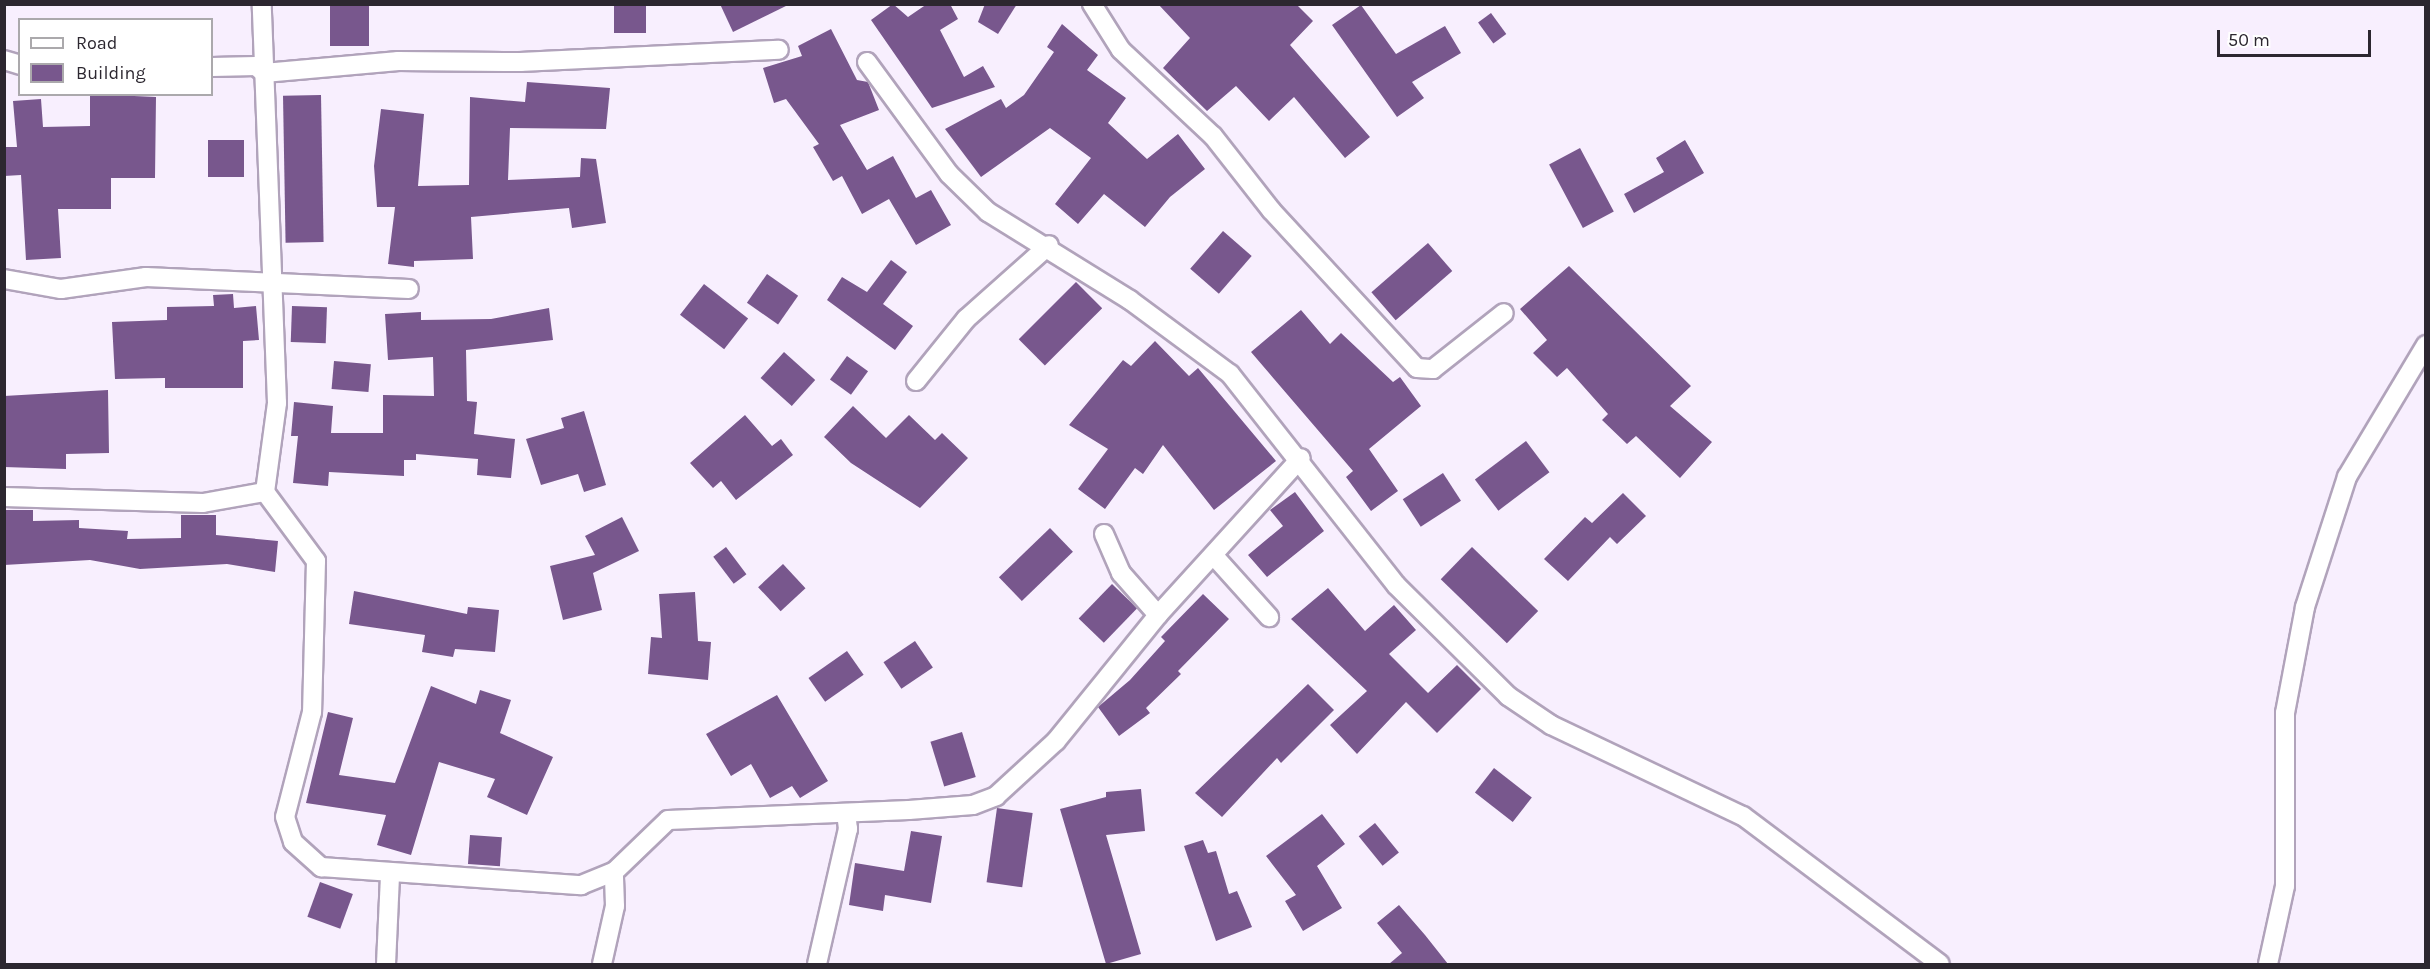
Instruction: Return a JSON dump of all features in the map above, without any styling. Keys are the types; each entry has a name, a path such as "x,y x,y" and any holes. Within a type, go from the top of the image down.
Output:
{"street":[{"path":"262,4 270,286 277,403 265,492 316,561 312,712 285,817 292,842 321,867 390,876 581,885 614,872 668,820 973,805 996,796 1056,741 1158,615 1215,557 1301,458"},
{"path":"1092,4 1121,50 1213,136 1270,210 1417,368 1432,369 1504,313"},
{"path":"213,67 256,66 264,73 398,61 520,62 779,50"},
{"path":"867,62 949,174 988,212 1049,245 1230,374 1301,458 1396,585 1508,696 1551,725 1743,816 1940,964"},
{"path":"916,381 966,319 1049,245"},
{"path":"4,279 61,289 146,277 236,277 270,286 409,289"},
{"path":"2268,964 2284,886 2285,713 2305,607 2348,477 2426,345"},
{"path":"4,497 203,503 265,492"},
{"path":"1104,534 1121,573 1158,615"},
{"path":"1215,557 1269,617"},
{"path":"817,964 848,829 846,813"},
{"path":"602,964 615,906 614,872"},
{"path":"386,964 390,876"}],"building":[{"path":"330,4 369,4 369,46 330,46"},
{"path":"614,4 646,4 646,33 614,33"},
{"path":"720,4 790,4 733,32"},
{"path":"893,4 908,17 927,4 950,4 958,19 940,30 964,77 983,66 995,87 932,108 871,20"},
{"path":"985,4 1017,4 998,34 978,22"},
{"path":"1158,4 1296,4 1313,21 1290,45 1370,137 1345,158 1294,97 1269,121 1236,86 1207,111 1163,68 1190,38"},
{"path":"1361,5 1396,54 1445,26 1461,53 1412,82 1424,98 1397,117 1332,25"},
{"path":"1491,13 1506,34 1493,43 1478,22"},
{"path":"1062,24 1098,55 1087,70 1126,98 1108,123 1147,159 1178,134 1205,169 1170,197 1145,227 1104,194 1078,224 1055,204 1091,158 1050,128 981,177 945,129 1001,99 1006,108 1024,95 1054,52 1047,47"},
{"path":"831,29 857,80 868,82 879,110 840,125 867,170 893,156 916,198 931,190 951,225 916,245 889,199 862,214 842,176 833,181 813,147 819,144 786,99 774,103 763,68 802,56 798,46"},
{"path":"527,82 610,88 606,129 510,128 508,180 580,177 581,158 596,159 606,223 572,228 569,208 471,217 473,259 414,261 414,267 388,264 395,207 377,207 374,166 381,109 424,114 418,186 469,185 470,97 525,102"},
{"path":"321,95 324,242 286,243 283,96"},
{"path":"90,96 156,97 155,178 111,178 111,209 58,209 61,258 26,260 21,175 4,176 4,147 17,147 13,101 41,99 43,127 90,126"},
{"path":"208,140 244,140 244,177 208,177"},
{"path":"1685,140 1704,173 1634,213 1624,194 1664,172 1656,158"},
{"path":"1580,148 1614,212 1583,228 1549,164"},
{"path":"1223,231 1252,256 1219,294 1190,269"},
{"path":"1428,243 1452,271 1396,320 1371,292"},
{"path":"891,260 907,272 883,304 913,326 895,350 827,300 842,277 867,292"},
{"path":"1569,266 1691,386 1670,406 1712,442 1680,478 1636,436 1627,444 1602,420 1608,414 1567,368 1557,377 1533,353 1547,340 1520,309"},
{"path":"767,274 798,296 778,324 747,303"},
{"path":"1076,282 1102,308 1045,365 1019,339"},
{"path":"704,284 748,318 724,349 680,315"},
{"path":"233,294 234,308 256,306 259,340 243,341 243,388 165,388 165,378 115,379 112,322 167,320 167,307 214,306 213,295"},
{"path":"292,306 327,307 326,343 291,342"},
{"path":"549,308 553,340 466,350 467,401 477,402 474,434 515,439 511,478 477,475 478,459 416,454 416,460 404,460 404,476 329,472 328,486 293,483 298,436 291,436 294,402 333,406 331,433 383,433 383,395 434,396 433,357 388,360 385,314 421,312 421,320 491,319"},
{"path":"1301,310 1330,344 1341,333 1393,382 1400,377 1421,406 1369,449 1398,491 1371,511 1346,477 1353,471 1251,352"},
{"path":"1155,341 1189,376 1198,368 1276,461 1214,510 1163,445 1143,474 1135,468 1105,509 1078,489 1108,449 1069,425 1123,360 1131,366"},
{"path":"784,352 815,380 792,406 761,378"},
{"path":"847,356 868,371 851,395 830,379"},
{"path":"334,361 371,364 368,392 332,389"},
{"path":"108,390 109,453 66,454 66,469 4,467 4,396"},
{"path":"853,406 886,438 909,415 935,440 942,433 968,458 920,508 851,463 824,437"},
{"path":"584,411 606,485 584,492 578,474 541,485 526,439 564,428 561,418"},
{"path":"745,415 772,446 781,439 793,455 736,500 721,481 713,488 690,463"},
{"path":"1526,441 1549,472 1498,511 1475,480"},
{"path":"1443,473 1461,501 1421,527 1403,499"},
{"path":"1295,492 1324,531 1267,577 1248,555 1283,526 1270,510"},
{"path":"1623,493 1646,516 1617,544 1610,537 1568,581 1544,559 1585,517 1592,523"},
{"path":"4,510 33,510 33,521 79,520 79,528 128,531 127,539 181,538 181,515 216,515 216,535 278,541 275,572 227,564 140,569 90,560 4,565"},
{"path":"622,517 639,551 593,573 602,610 563,620 550,566 595,555 585,536"},
{"path":"1050,528 1073,552 1022,601 999,577"},
{"path":"726,547 746,574 734,584 713,557"},
{"path":"1472,547 1538,611 1507,643 1441,579"},
{"path":"783,564 806,588 781,611 758,587"},
{"path":"1112,584 1137,608 1104,643 1079,619"},
{"path":"1328,588 1365,631 1394,605 1416,630 1389,654 1428,693 1457,665 1481,689 1437,733 1406,702 1357,754 1330,725 1367,691 1291,619"},
{"path":"354,591 467,614 468,607 499,610 495,652 455,649 453,657 422,652 425,635 349,624"},
{"path":"695,592 698,641 711,642 708,680 648,674 651,637 662,638 659,594"},
{"path":"1203,594 1229,619 1178,671 1181,674 1146,708 1150,713 1119,736 1098,707 1130,680 1165,641 1161,637"},
{"path":"915,641 933,668 901,689 883,662"},
{"path":"847,651 864,675 825,702 808,678"},
{"path":"1308,684 1334,710 1281,763 1277,758 1222,817 1195,793"},
{"path":"431,686 476,704 480,690 511,700 500,733 553,757 527,815 487,797 495,779 439,762 411,855 377,845 386,815 306,803 328,712 353,718 339,775 395,783"},
{"path":"777,695 828,781 800,798 792,786 770,798 751,764 731,776 706,734"},
{"path":"962,732 976,777 944,787 930,742"},
{"path":"1494,768 1532,798 1513,822 1475,792"},
{"path":"1141,789 1145,831 1106,835 1141,954 1106,964 1060,809 1106,797 1106,792"},
{"path":"997,808 1033,813 1022,887 987,882"},
{"path":"1322,814 1345,844 1317,866 1342,908 1303,931 1285,901 1296,895 1266,856"},
{"path":"1375,823 1399,853 1383,866 1359,836"},
{"path":"911,831 942,836 931,903 885,895 883,911 849,905 855,863 904,871"},
{"path":"470,835 502,837 500,866 468,864"},
{"path":"1203,840 1208,853 1216,851 1229,894 1237,891 1252,927 1216,941 1184,846"},
{"path":"320,882 353,894 340,929 307,917"},
{"path":"1399,905 1448,964 1389,964 1402,953 1377,923"}]}
